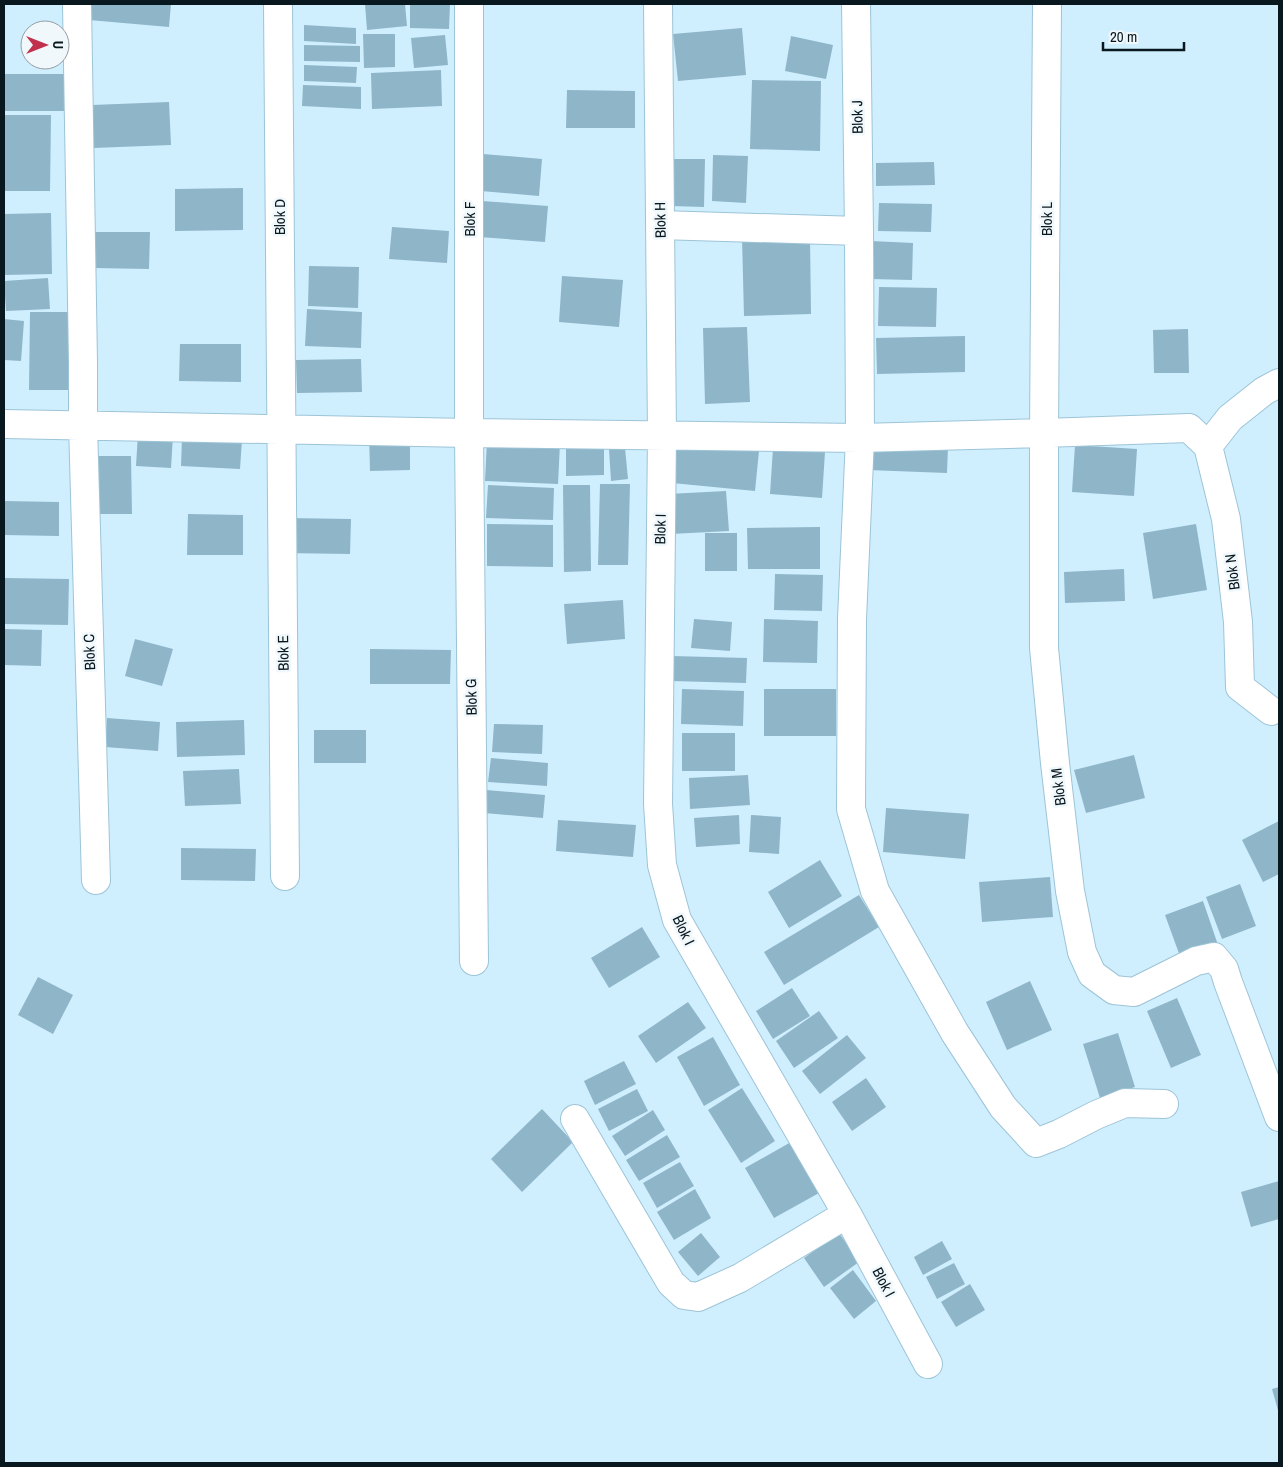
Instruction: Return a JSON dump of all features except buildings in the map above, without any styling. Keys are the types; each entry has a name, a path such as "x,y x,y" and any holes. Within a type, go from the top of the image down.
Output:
{"street":[{"name":"Blok C","path":"77,4 83,425 96,880"},
{"name":"Blok D","path":"278,4 281,430"},
{"name":"Blok F","path":"469,4 469,433"},
{"name":"Blok H","path":"658,4 662,436"},
{"name":"Blok J","path":"856,4 860,438 852,619 851,809 875,891 955,1033 1003,1107 1036,1142 1059,1134 1125,1103 1164,1104"},
{"name":"Blok L","path":"1044,433 1047,4"},
{"path":"660,225 859,231"},
{"path":"4,424 662,436 860,438 1044,433 1198,437 1230,418 1264,391 1279,383"},
{"name":"Blok E","path":"281,430 285,876"},
{"name":"Blok G","path":"469,433 474,961"},
{"name":"Blok M","path":"1044,433 1044,648 1070,891 1082,952 1092,974 1114,990 1134,992 1196,962 1214,957 1224,969 1279,1117"},
{"name":"Blok I","path":"662,436 658,804 662,865 677,920 847,1214 928,1364"},
{"name":"Blok N","path":"1198,437 1226,519 1238,622 1240,687 1271,711"},
{"path":"575,1119 671,1283 684,1295 698,1297 740,1278 847,1214"}]}
